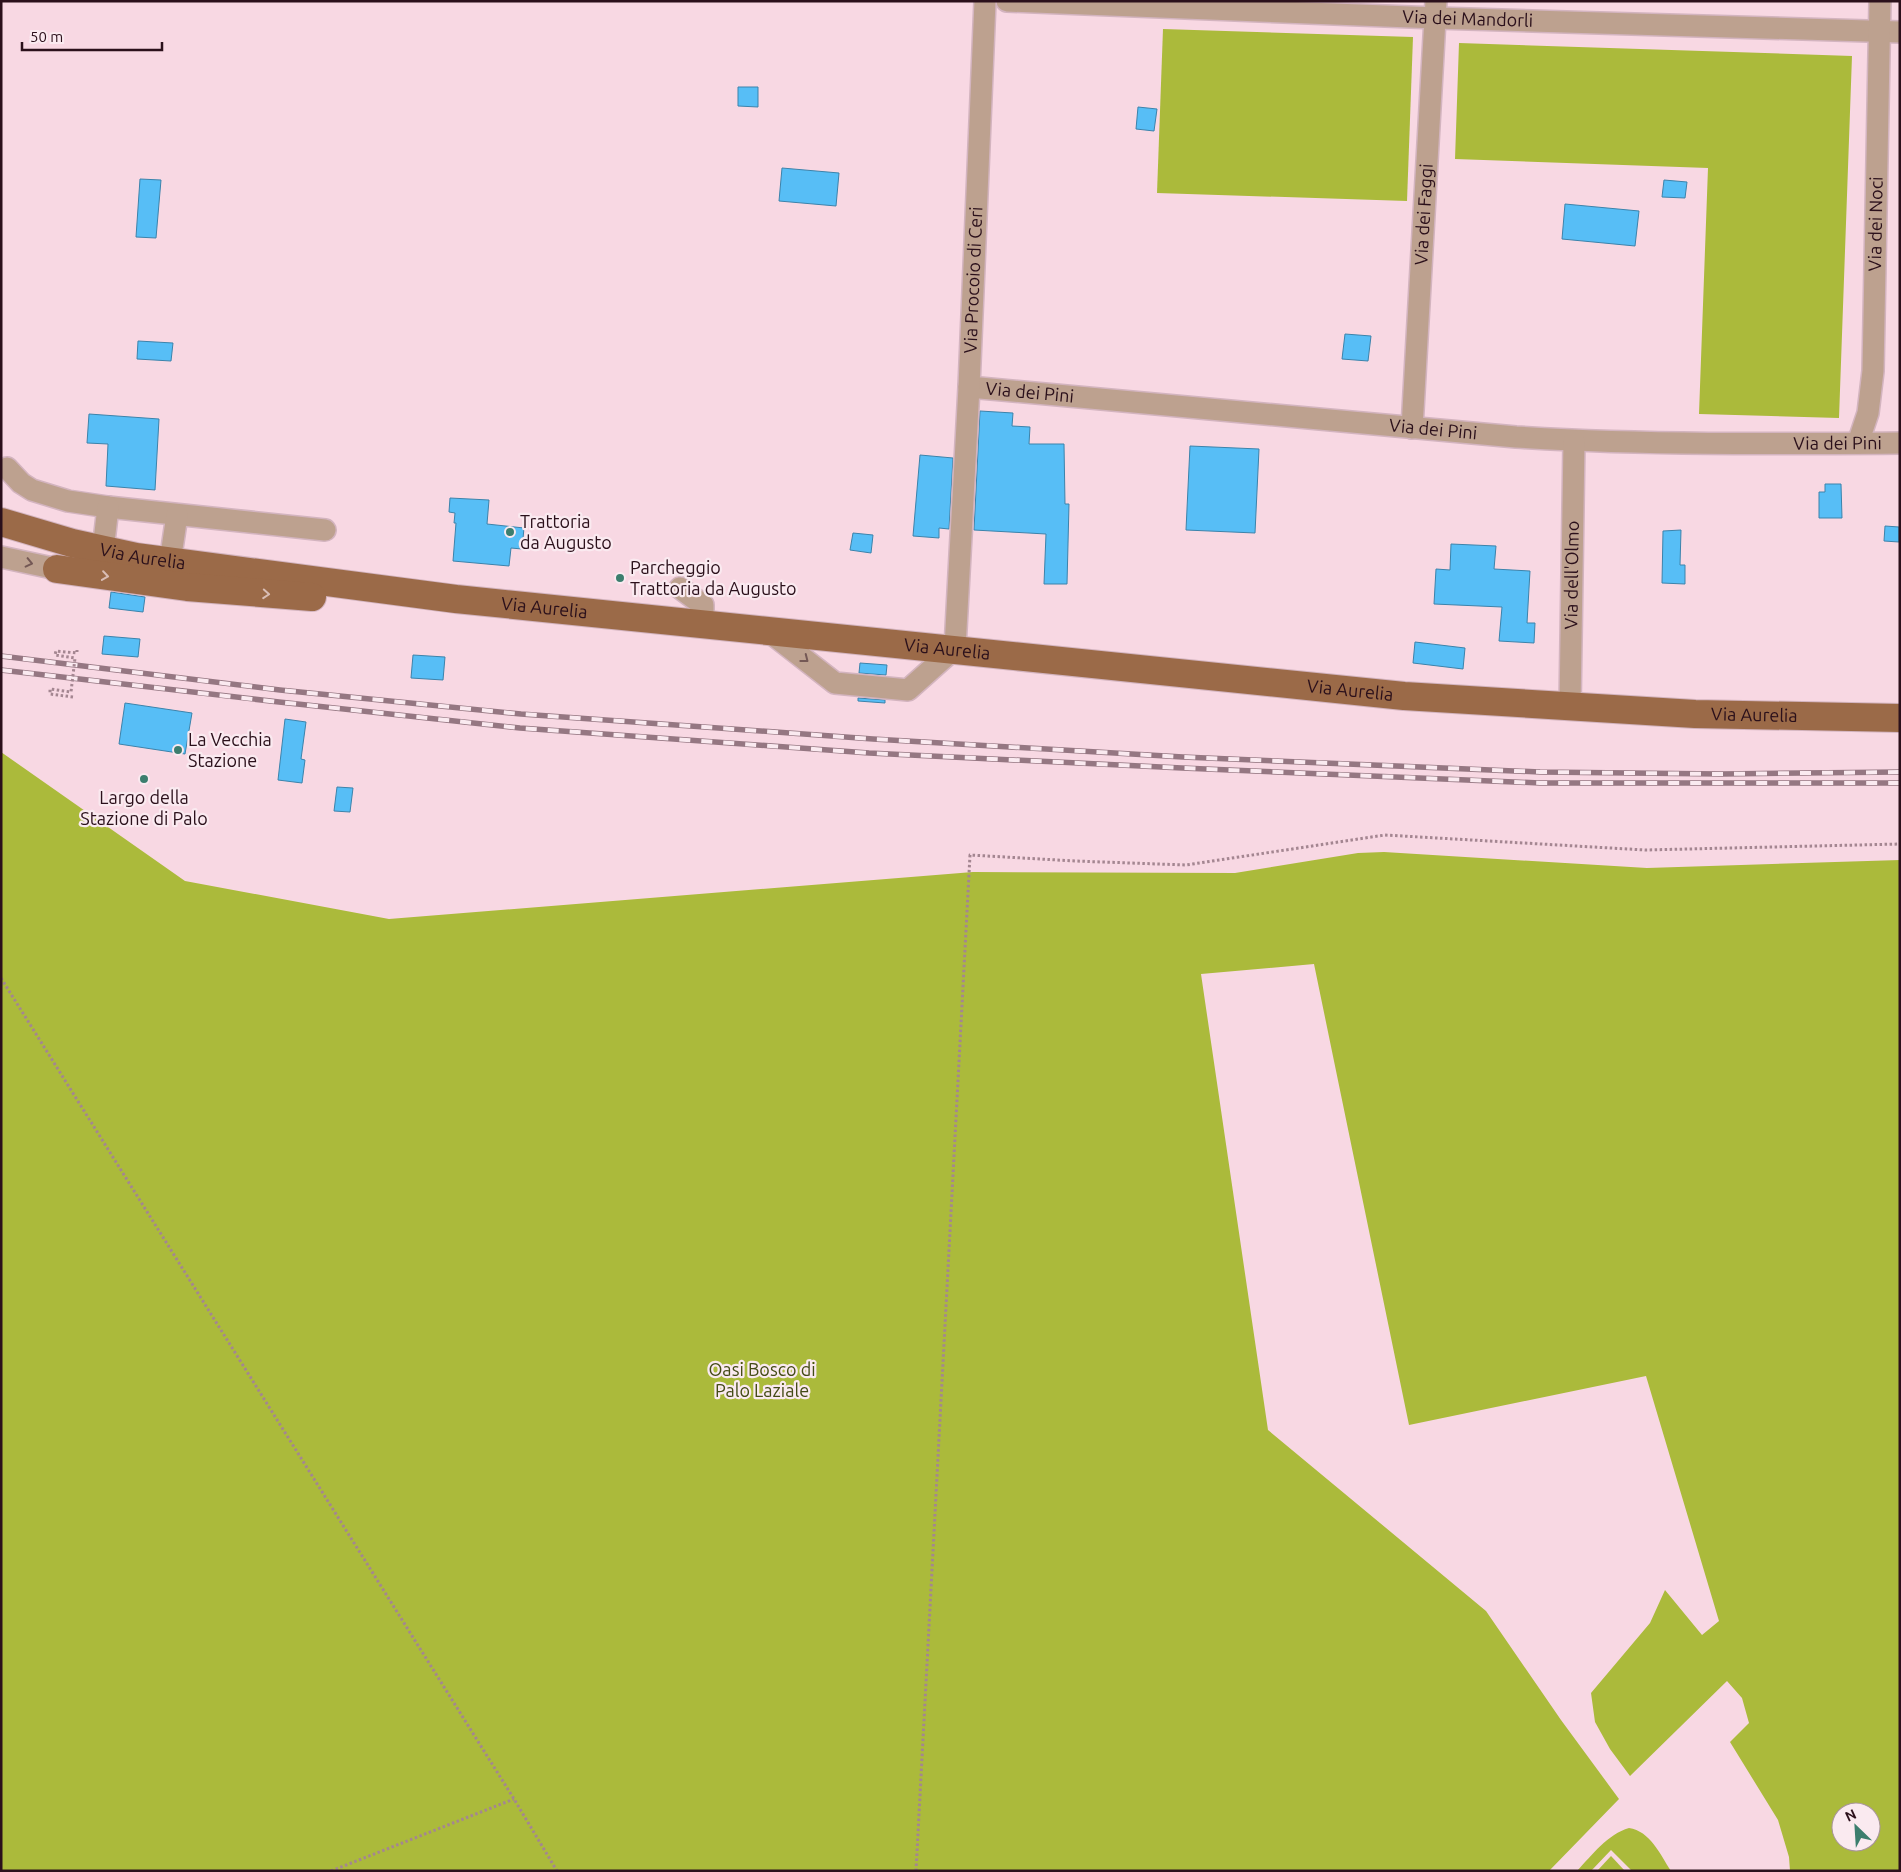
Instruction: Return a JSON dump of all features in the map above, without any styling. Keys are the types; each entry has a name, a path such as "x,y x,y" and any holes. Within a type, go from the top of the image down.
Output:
{"main road":[{"name":"Via Aurelia","path":"3,522 65,541 170,562 456,599 954,648 1404,696 1726,716 1900,718"},
{"path":"57,569 187,587 252,593 327,598 456,599"}],"street":[{"name":"Via Procoio di Ceri","path":"954,648 969,387 985,1"},
{"name":"Via dei Mandorli","path":"1007,1 1436,10 1890,31"},
{"name":"Via dei Noci","path":"1858,443 1868,412 1873,371 1890,31 1880,1"},
{"name":"Via dei Faggi","path":"1412,428 1436,10"},
{"name":"Via dei Pini","path":"969,387 1574,441 1624,443 1900,443"},
{"name":"Via dell'Olmo","path":"1570,707 1574,441"},
{"path":"8,468 21,483 32,490 68,501 177,515 325,530"},
{"path":"103,550 108,507"},
{"path":"170,562 177,515"},
{"path":"1,557 57,569"},
{"path":"680,588 703,605 703,623"},
{"path":"767,630 835,683 908,690 954,648"}],"path":[{"path":"73,697 50,694 50,689 71,692 75,658 55,655 56,651 77,653 77,650"},
{"path":"916,1871 970,855 1186,865 1385,835 1645,850 1900,844"},
{"path":"1,978 514,1799 557,1871"},
{"path":"331,1871 514,1799"}],"green space":[{"path":"1163,29 1413,37 1407,201 1157,193"},
{"path":"1459,43 1852,56 1839,418 1699,414 1708,168 1455,159"},
{"name":"Oasi Bosco di Palo Laziale","path":"1,752 185,881 389,919 973,872 1235,873 1358,853 1384,852 1647,868 1900,860 1900,1871 1790,1871 1789,1857 1778,1820 1730,1742 1749,1723 1742,1698 1727,1681 1630,1776 1610,1749 1595,1722 1591,1693 1650,1623 1665,1590 1702,1635 1719,1621 1646,1376 1409,1425 1314,964 1201,974 1268,1430 1486,1611 1561,1720 1619,1799 1549,1871 1,1871"},
{"path":"1629,1828 1649,1838 1671,1871 1632,1871 1611,1850 1591,1871 1577,1871 1607,1840"},
{"path":"1611,1856 1625,1871 1597,1871"}],"building":[{"path":"738,87 758,87 758,107 738,106"},
{"path":"1138,107 1157,109 1154,131 1136,129"},
{"path":"782,168 839,173 836,206 779,201"},
{"path":"140,179 161,180 156,238 136,237"},
{"path":"1664,180 1687,182 1685,198 1662,197"},
{"path":"1565,204 1639,211 1635,246 1562,239"},
{"path":"1345,334 1371,336 1368,361 1342,359"},
{"path":"138,341 173,343 171,361 137,359"},
{"path":"980,411 1013,413 1012,426 1030,427 1029,444 1064,444 1065,504 1069,504 1067,584 1044,584 1046,534 974,530"},
{"path":"89,414 159,419 155,490 106,486 108,444 87,443"},
{"path":"1190,446 1259,449 1255,533 1186,530"},
{"path":"920,455 953,458 949,529 939,528 939,538 913,536"},
{"path":"1825,484 1841,484 1842,518 1819,518 1819,492 1825,492"},
{"name":"Trattoria da Augusto","path":"450,498 489,500 487,524 524,528 522,549 511,548 509,566 453,561 456,523 454,523 455,513 449,512"},
{"path":"1885,526 1899,527 1899,542 1884,541"},
{"path":"1681,530 1680,565 1685,565 1685,584 1662,583 1663,531"},
{"path":"853,533 873,535 871,553 850,550"},
{"path":"1451,544 1496,546 1494,569 1530,571 1527,623 1535,623 1534,643 1499,641 1502,607 1434,604 1436,569 1450,570"},
{"path":"111,592 145,597 143,612 109,608"},
{"path":"104,636 140,639 138,657 102,654"},
{"path":"1415,642 1465,648 1463,669 1413,663"},
{"path":"413,655 445,657 443,680 411,678"},
{"path":"860,663 887,665 886,675 859,673"},
{"path":"858,698 885,700 885,703 858,701"},
{"path":"125,703 192,713 185,754 119,744"},
{"path":"285,719 306,722 301,759 305,760 302,783 278,780"},
{"path":"337,787 353,788 350,812 334,811"}],"railway":[{"path":"1,656 280,690 521,714 873,739 1183,757 1540,772 1721,774 1900,772"},
{"path":"1,670 520,728 869,753 1540,783 1900,783"}],"place":[{"name":"Trattoria da Augusto","path":"510,532"},
{"name":"Parcheggio Trattoria da Augusto","path":"620,578"},
{"name":"La Vecchia Stazione","path":"178,750"},
{"name":"Largo della Stazione di Palo","path":"144,779"}]}
